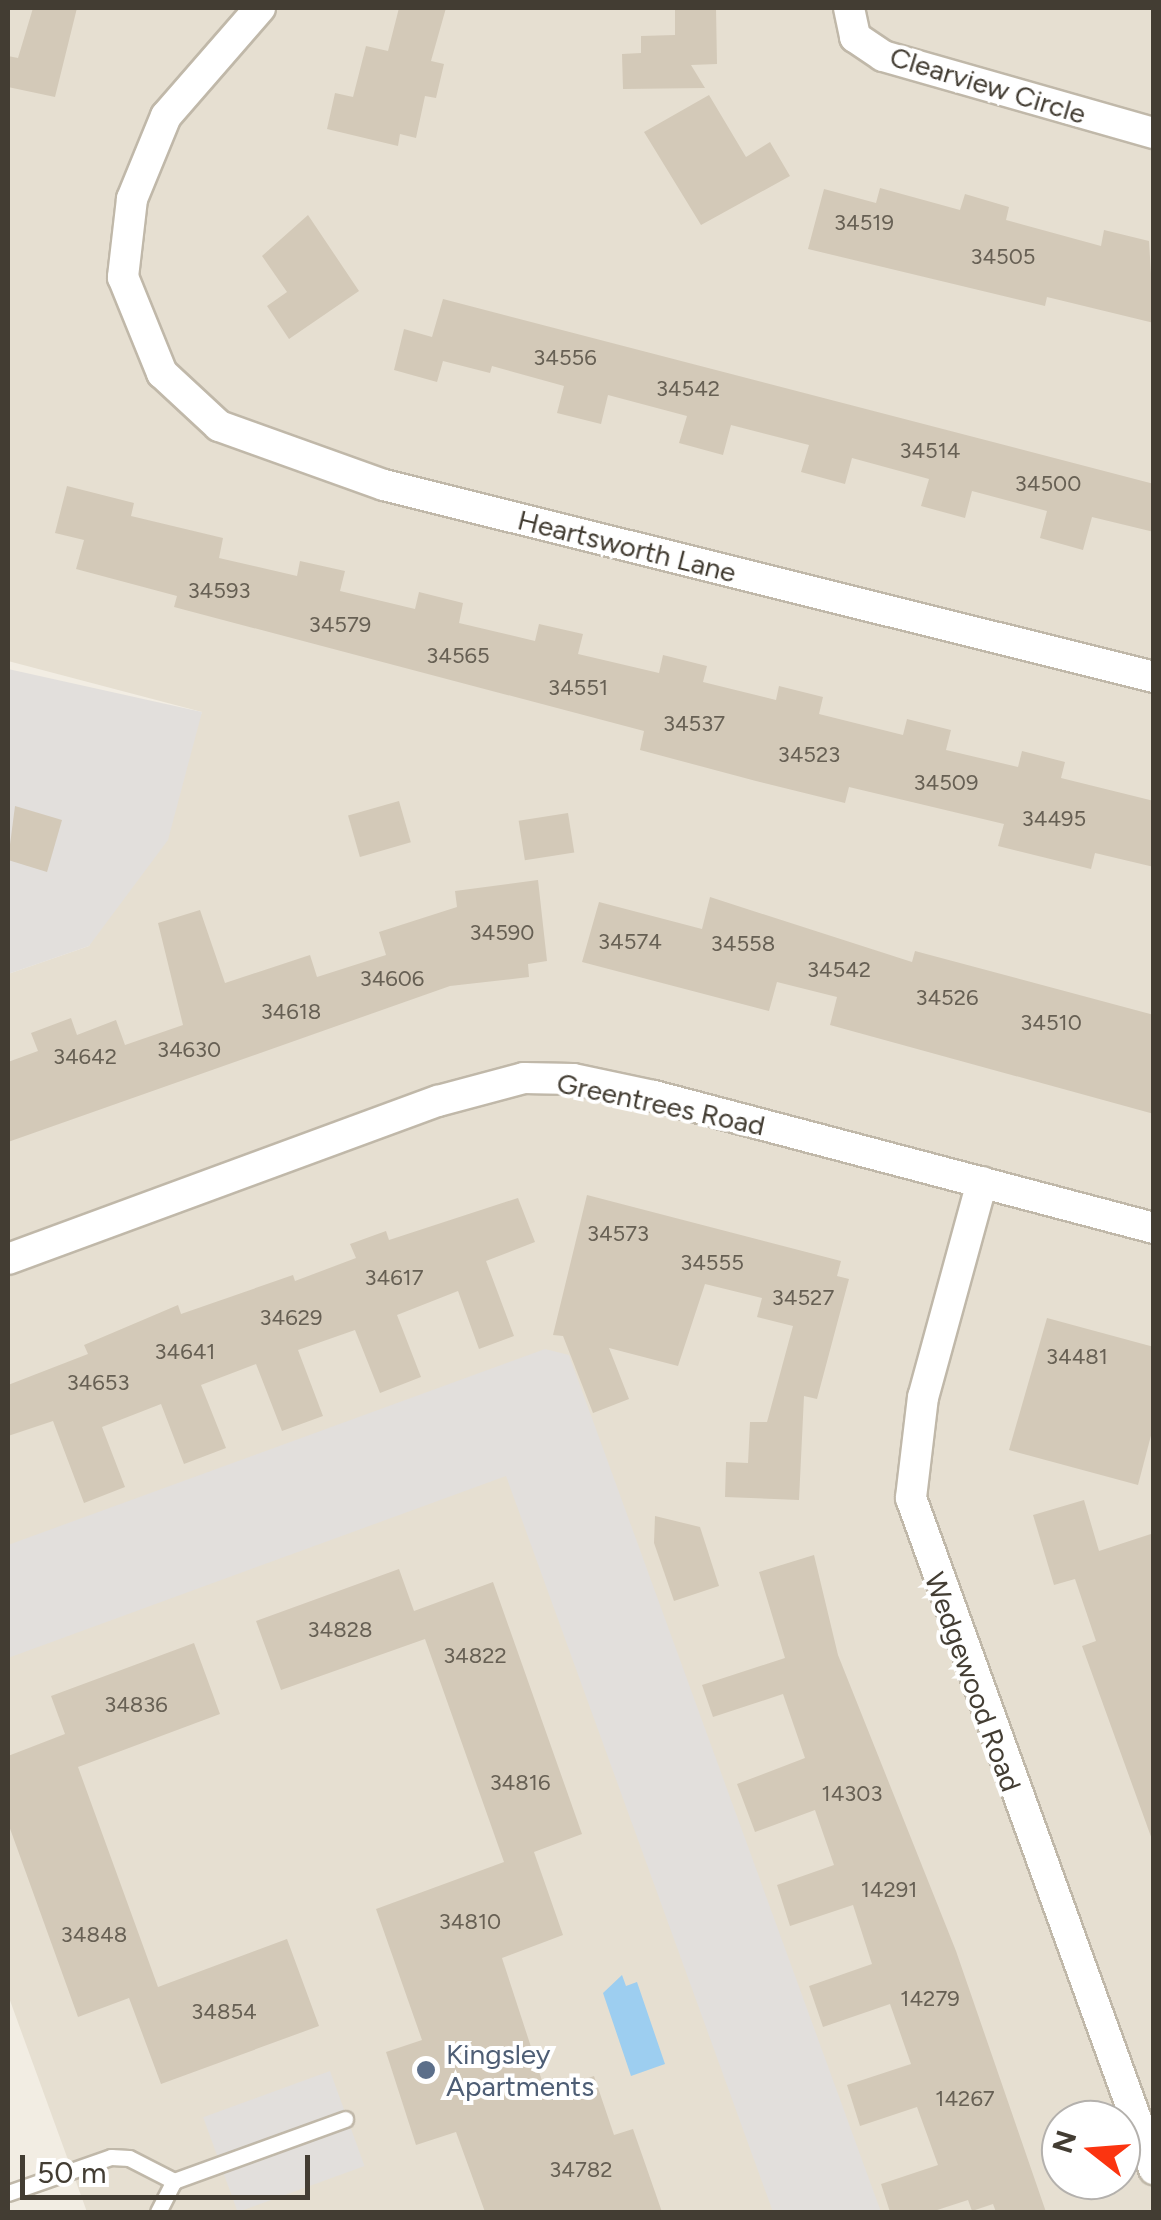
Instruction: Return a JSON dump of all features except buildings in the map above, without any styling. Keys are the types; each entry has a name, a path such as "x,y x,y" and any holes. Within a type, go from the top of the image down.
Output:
{"street":[{"name":"Heartsworth Lane","path":"260,8 166,116 132,200 122,277 144,339 187,400 219,426 280,452 1154,677"},
{"name":"Clearview Circle","path":"849,8 855,37 884,56 1154,133"},
{"name":"Greentrees Road","path":"8,1258 438,1101 524,1078 573,1079 654,1096 1154,1228"},
{"name":"Wedgewood Road","path":"982,1182 923,1397 911,1498 1154,2170"}],"lane":[{"path":"158,2212 174,2181 345,2119"},
{"path":"8,2193 110,2158 129,2158 174,2181"}],"shaded area":[{"path":"8,8 1153,8 1153,2212 87,2212 8,1995 8,974 89,946 202,712 8,661"},
{"path":"8,669 202,712 168,840 89,946 8,974"},
{"path":"545,1349 569,1355 881,2212 773,2212 506,1476 8,1658 8,1545"},
{"path":"330,2071 365,2166 238,2212 203,2117"}],"water":[{"path":"622,1975 626,1986 637,1982 665,2064 631,2076 603,1993"}],"place":[{"name":"Kingsley Apartments","path":"426,2070"}]}
